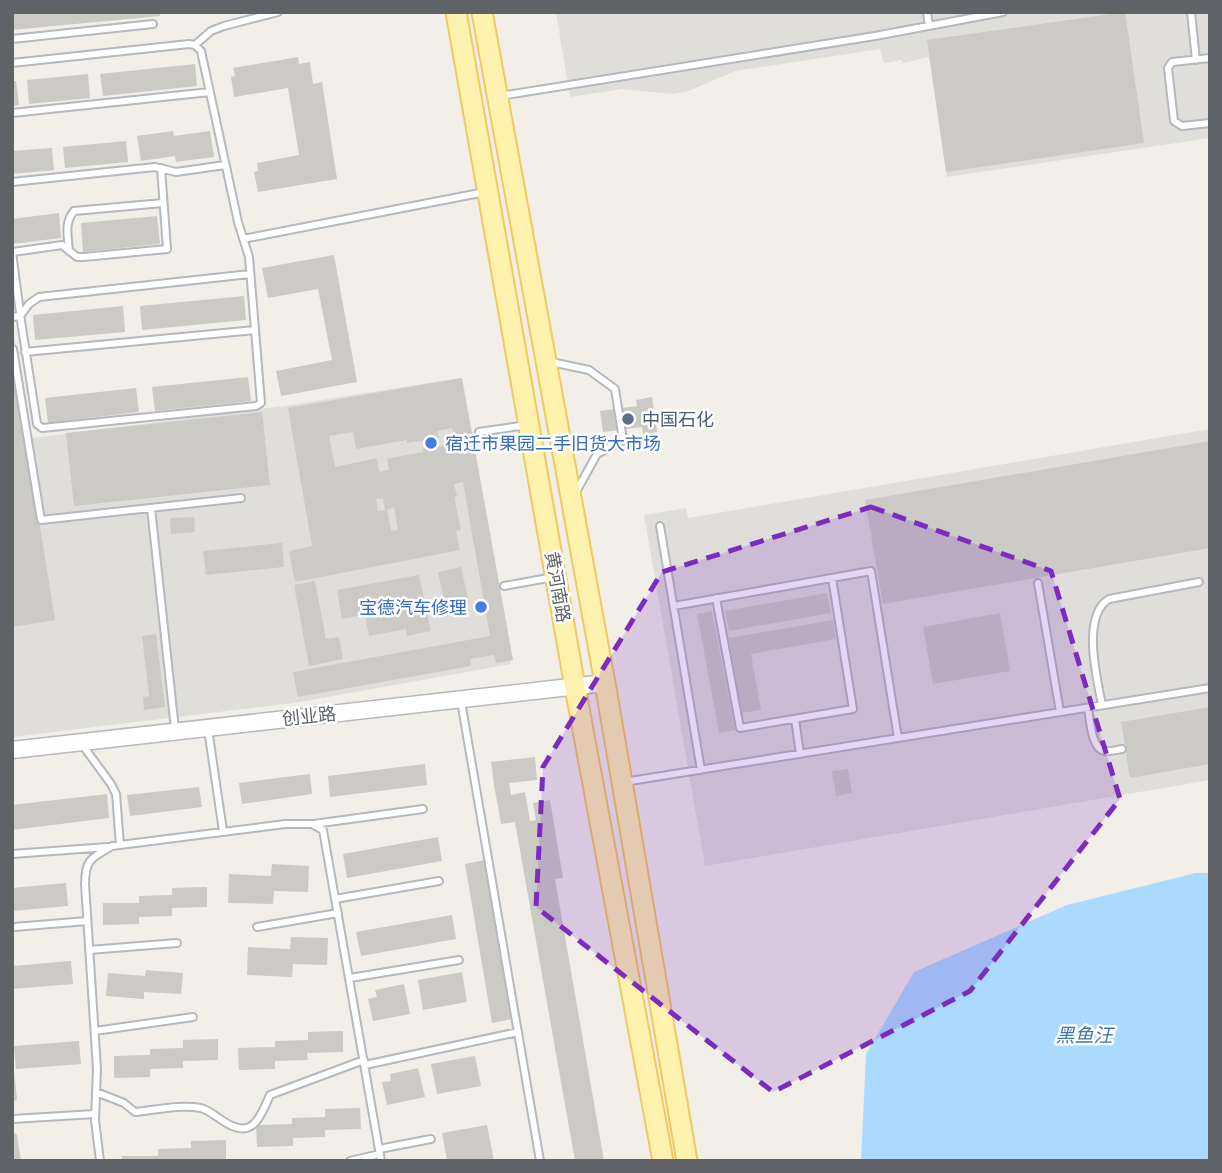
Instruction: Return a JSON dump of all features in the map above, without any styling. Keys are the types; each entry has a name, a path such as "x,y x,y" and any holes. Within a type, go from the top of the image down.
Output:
{"main road":[{"name":"黄河南路","path":"456,12 575,687 663,1161"},
{"name":"黄河南路","path":"482,12 605,683 687,1161"}],"street":[{"name":"创业路","path":"12,750 605,683"}],"lane":[{"path":"195,45 211,31 278,12"},
{"path":"927,12 929,26"},
{"path":"498,96 1003,12"},
{"path":"1191,12 1196,60"},
{"path":"12,39 153,24"},
{"path":"12,63 195,45 201,51 238,222 249,257 261,403 256,406 42,428 37,424 26,352 16,316 13,252 62,245 77,257 84,257 167,249 161,168"},
{"path":"1210,58 1172,62 1168,68 1174,121 1182,126 1210,123"},
{"path":"12,113 210,92"},
{"path":"12,181 161,168 176,172 225,165"},
{"path":"243,239 488,191"},
{"path":"69,251 68,218 74,211 163,202"},
{"path":"16,316 39,297 250,274"},
{"path":"26,352 254,330"},
{"path":"13,349 41,520 241,498"},
{"path":"546,361 589,370 615,389 623,440 597,454 571,500"},
{"path":"479,432 529,425"},
{"path":"151,508 175,731"},
{"path":"660,526 701,770"},
{"path":"674,606 871,571 898,738"},
{"path":"504,586 556,577"},
{"path":"716,598 740,728 795,719 853,709 832,578"},
{"path":"1101,705 1094,661 1094,622 1102,603 1109,599 1199,582"},
{"path":"1038,583 1060,712"},
{"path":"622,783 1210,688"},
{"path":"461,699 540,1161"},
{"path":"1088,708 1094,743 1098,748 1105,751 1122,749"},
{"path":"795,719 800,754"},
{"path":"208,728 223,831"},
{"path":"80,742 116,794 120,845"},
{"path":"12,854 112,846 423,809"},
{"path":"312,824 323,830 380,1154"},
{"path":"100,1161 95,1114 97,1069 85,867 96,855 112,846"},
{"path":"335,899 439,881"},
{"path":"257,927 338,913"},
{"path":"14,927 87,921"},
{"path":"89,950 177,943"},
{"path":"349,978 459,960"},
{"path":"95,1031 193,1017"},
{"path":"96,1092 124,1103 135,1112 188,1106 205,1109 231,1128 247,1129 254,1125 270,1095 365,1062 518,1032"},
{"path":"12,1119 95,1114"},
{"path":"350,1161 431,1139"}],"highlighted area":[{"path":"871,507 1051,571 1120,799 970,991 773,1092 536,907 543,767 662,572"}],"shaded area":[{"path":"556,12 1210,12 1210,138 947,177 929,57 903,63 902,60 884,63 880,49 735,71 689,91 672,94 622,89 570,97"},
{"path":"12,324 32,438 284,406 460,378 511,664 294,703 12,737"},
{"path":"1210,429 1210,780 705,866 644,515 686,508 688,518"}],"water":[{"name":"黑鱼汪","path":"1196,873 1210,873 1210,1161 861,1161 866,1054 914,972 1067,905"}],"building":[{"path":"12,12 160,12 160,16 12,30"},
{"path":"1125,12 1144,143 946,172 927,40"},
{"path":"298,57 299,64 310,62 313,84 322,82 337,179 258,192 254,172 258,171 257,163 299,155 288,88 234,97 231,77 235,76 233,68"},
{"path":"195,64 197,86 103,96 100,74"},
{"path":"88,74 90,98 29,104 27,80"},
{"path":"12,81 16,81 19,105 12,106"},
{"path":"173,131 174,136 210,131 214,157 176,162 175,156 141,161 137,136"},
{"path":"126,141 128,162 65,168 63,147"},
{"path":"52,148 54,170 12,174 12,151"},
{"path":"59,213 61,238 12,244 12,219"},
{"path":"157,216 160,244 83,252 81,223"},
{"path":"334,255 357,382 281,396 276,371 332,360 318,289 268,298 262,268"},
{"path":"244,296 246,320 142,330 140,306"},
{"path":"123,306 125,332 35,340 33,315"},
{"path":"12,363 55,620 12,627"},
{"path":"248,377 251,401 155,411 152,387"},
{"path":"462,378 513,660 496,663 494,655 470,659 471,666 298,697 293,672 490,636 463,482 454,484 461,530 456,531 460,550 295,582 289,551 312,546 288,408","holes":["452,428 457,448 447,450 446,445 387,459 389,470 379,472 377,458 335,467 329,436 353,432 356,449 407,440 407,443 439,438 437,431","383,498 385,510 378,511 376,499","394,507 398,530 391,531 387,510"]},
{"path":"136,388 139,412 48,423 45,398"},
{"name":"中国石化","path":"652,397 657,432 643,434 642,427 603,432 600,411 637,406 636,400"},
{"path":"262,412 270,485 74,506 66,433"},
{"path":"1210,441 1210,548 883,604 865,500"},
{"path":"194,517 195,532 171,534 170,518"},
{"path":"282,543 284,567 206,575 203,551"},
{"path":"461,567 469,603 446,608 438,572"},
{"path":"419,575 431,631 407,636 406,629 369,636 365,615 342,619 337,590"},
{"path":"315,581 326,639 339,637 343,659 309,666 294,585"},
{"path":"827,593 831,613 729,631 725,611"},
{"path":"712,611 735,730 719,733 697,614"},
{"path":"1000,613 1010,671 933,684 923,627"},
{"path":"833,620 836,639 751,654 761,710 742,713 729,638"},
{"path":"156,634 165,707 144,710 143,697 149,696 142,636"},
{"path":"1210,707 1210,764 1130,778 1121,722"},
{"path":"535,757 537,780 509,783 511,795 525,792 530,821 536,820 533,803 550,800 563,878 555,879 604,1161 575,1161 515,822 501,824 494,785 491,762"},
{"path":"425,764 427,785 330,797 328,776"},
{"path":"848,769 852,793 836,796 832,771"},
{"path":"310,774 312,794 242,804 239,783"},
{"path":"199,787 202,807 130,816 127,795"},
{"path":"107,794 109,818 12,830 12,805"},
{"path":"438,837 442,861 347,878 343,854"},
{"path":"485,860 512,1019 492,1023 465,864"},
{"path":"272,864 309,866 308,892 274,891 273,904 228,903 229,874 271,876"},
{"path":"66,883 68,906 12,911 12,888"},
{"path":"207,887 207,907 172,908 172,916 139,917 139,924 103,925 103,903 139,903 139,896 172,895 172,888"},
{"path":"452,915 456,939 361,956 356,932"},
{"path":"291,937 328,938 327,965 293,964 292,977 247,975 248,947 290,949"},
{"path":"71,961 73,984 12,989 12,966"},
{"path":"146,970 183,973 181,994 144,992 144,999 106,996 108,973 145,976"},
{"path":"462,972 467,1002 423,1010 418,980"},
{"path":"404,984 410,1014 373,1021 368,999 377,997 375,990"},
{"path":"343,1031 343,1052 307,1053 308,1060 275,1061 275,1069 239,1070 238,1048 275,1047 275,1041 308,1040 308,1032"},
{"path":"218,1039 218,1060 183,1061 183,1068 150,1069 150,1077 114,1078 114,1056 150,1055 150,1049 183,1048 183,1040"},
{"path":"79,1041 81,1064 16,1069 14,1046"},
{"path":"475,1056 481,1086 437,1094 431,1064"},
{"path":"418,1068 425,1097 387,1105 382,1082 391,1081 390,1074"},
{"path":"12,1072 17,1099 12,1103"},
{"path":"360,1108 361,1129 325,1130 325,1137 293,1138 293,1146 257,1147 256,1125 292,1124 292,1118 325,1117 325,1109"},
{"path":"487,1125 494,1161 447,1161 442,1133"},
{"path":"12,1132 17,1135 21,1161 12,1161"},
{"path":"226,1140 226,1161 122,1161 122,1156 158,1156 158,1149 191,1148 191,1141"}],"place":[{"name":"中国石化","path":"628,419"},
{"name":"宿迁市果园二手旧货大市场","path":"431,443"},
{"name":"宝德汽车修理","path":"481,607"}]}
